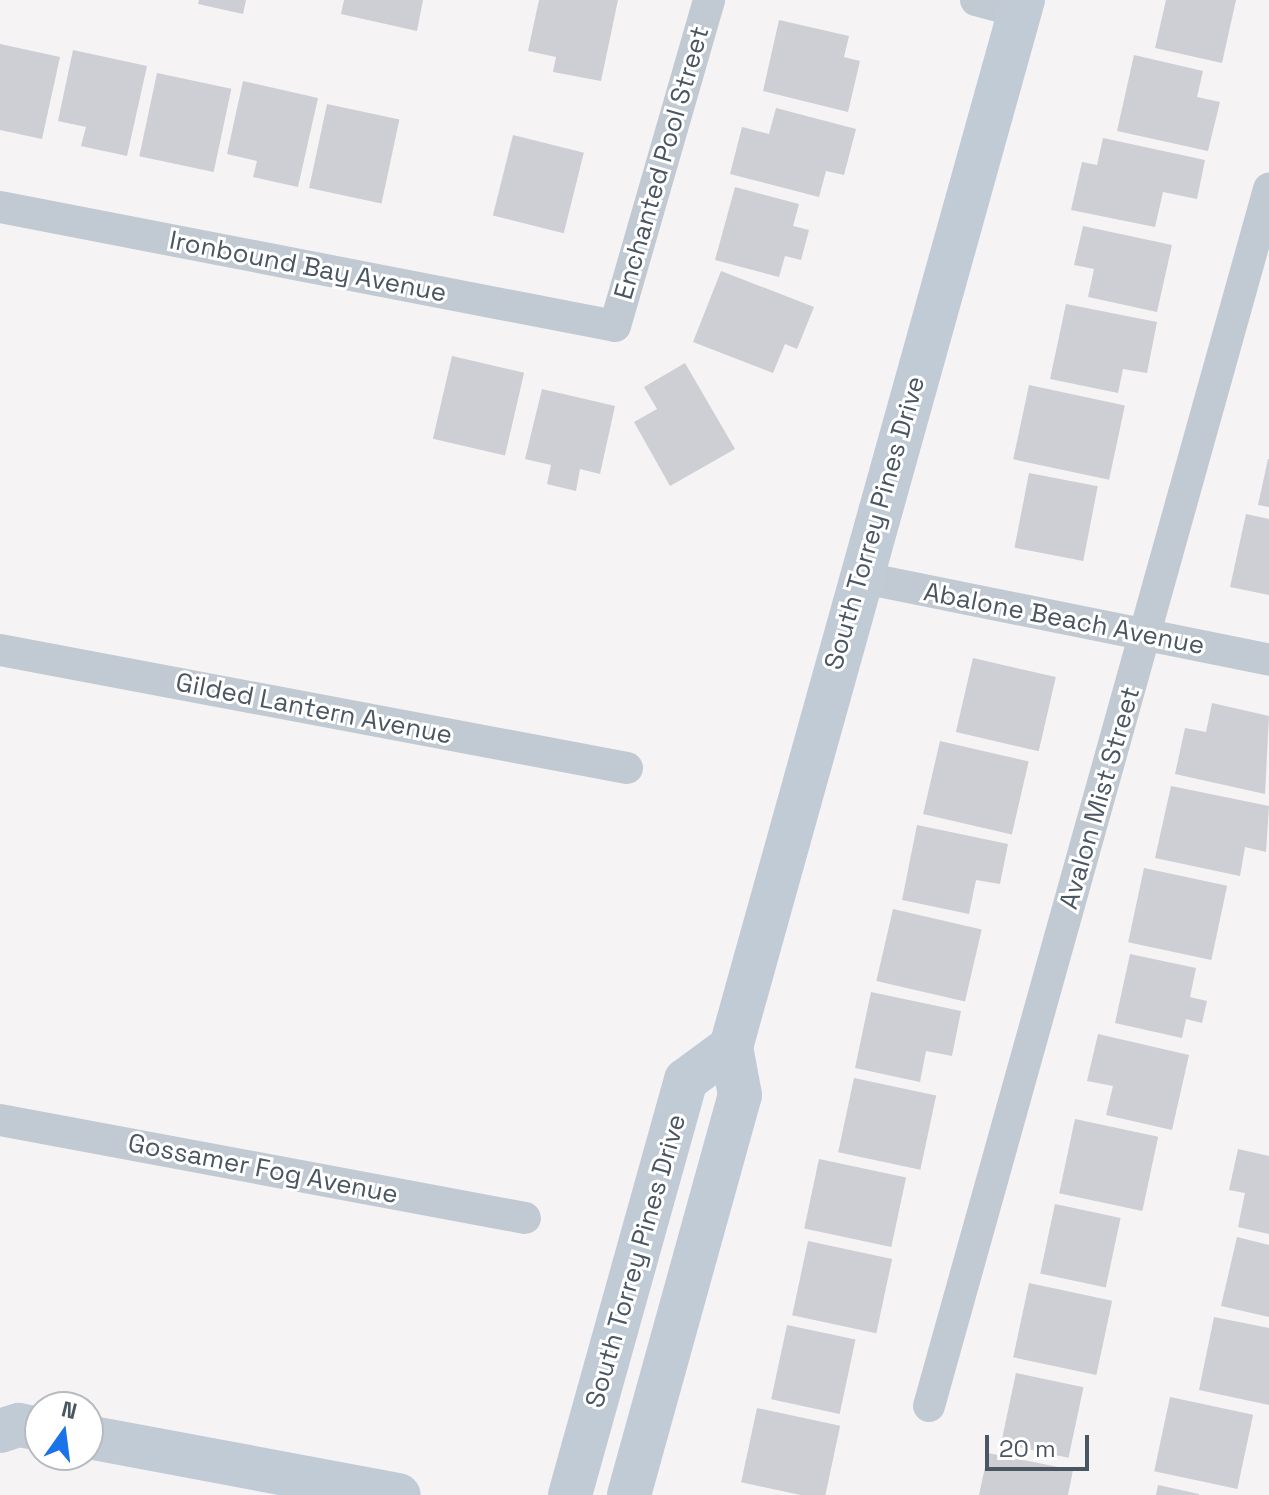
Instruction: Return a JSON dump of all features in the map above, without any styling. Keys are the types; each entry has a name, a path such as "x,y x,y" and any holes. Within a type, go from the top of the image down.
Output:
{"street":[{"name":"Enchanted Pool Street","path":"615,326 709,0"},
{"path":"976,0 1022,6"},
{"name":"South Torrey Pines Drive","path":"629,1495 740,1095 731,1047 859,577 1022,6"},
{"name":"Avalon Mist Street","path":"929,1406 1269,189"},
{"name":"Ironbound Bay Avenue","path":"0,207 615,326"},
{"name":"Abalone Beach Avenue","path":"859,577 1269,660"},
{"name":"Gilded Lantern Avenue","path":"0,650 627,768"},
{"name":"South Torrey Pines Drive","path":"570,1495 686,1080 731,1047"},
{"name":"Gossamer Fog Avenue","path":"0,1120 525,1218"},
{"path":"0,1431 24,1426"},
{"path":"104,1440 399,1495"}],"building":[{"path":"199,0 246,0 243,14 198,4"},
{"path":"344,0 423,0 417,31 341,14"},
{"path":"539,0 618,0 601,81 553,72 556,57 528,51"},
{"path":"1166,0 1236,0 1222,63 1155,48"},
{"path":"779,20 849,36 844,57 860,61 848,112 763,91"},
{"path":"0,44 60,57 42,139 0,130"},
{"path":"73,50 147,66 127,156 81,146 86,127 58,121"},
{"path":"1134,55 1203,71 1197,97 1220,102 1208,151 1117,131"},
{"path":"157,73 231,89 214,172 139,156"},
{"path":"243,81 318,98 298,187 253,177 257,161 227,154"},
{"path":"327,104 399,119 382,204 309,188"},
{"path":"776,108 856,129 844,175 826,171 819,197 730,174 742,127 769,134"},
{"path":"513,135 584,153 564,233 493,216"},
{"path":"1103,138 1205,160 1197,199 1163,192 1155,227 1071,210 1082,162 1097,165"},
{"path":"735,187 799,204 793,226 809,230 801,260 785,256 779,277 715,260"},
{"path":"1083,226 1172,245 1157,312 1088,297 1094,269 1074,265"},
{"path":"721,271 814,307 797,349 785,344 773,373 693,342"},
{"path":"1066,304 1157,322 1147,373 1123,369 1118,393 1050,379"},
{"path":"452,356 524,373 505,455 433,439"},
{"path":"685,363 735,449 670,486 634,422 657,409 644,387"},
{"path":"1029,385 1125,405 1109,480 1013,459"},
{"path":"542,389 615,406 600,474 580,469 576,491 547,484 551,465 525,459"},
{"path":"1269,459 1269,507 1258,505"},
{"path":"1029,473 1098,486 1083,561 1014,548"},
{"path":"1246,514 1269,519 1269,595 1230,587"},
{"path":"973,658 1056,677 1039,751 956,732"},
{"path":"1212,703 1269,716 1265,794 1175,774 1185,728 1206,732"},
{"path":"940,741 1029,761 1012,835 923,814"},
{"path":"1171,786 1269,806 1266,852 1245,847 1240,876 1155,858"},
{"path":"917,825 1008,844 1000,884 976,880 969,914 902,900"},
{"path":"1144,868 1227,886 1211,960 1128,942"},
{"path":"893,909 982,929 965,1002 876,981"},
{"path":"1130,954 1196,968 1190,997 1207,1001 1202,1023 1186,1019 1182,1038 1115,1023"},
{"path":"871,992 961,1011 952,1056 926,1051 920,1082 855,1068"},
{"path":"1098,1034 1189,1055 1172,1130 1106,1115 1113,1086 1087,1081"},
{"path":"854,1078 936,1095 920,1170 838,1152"},
{"path":"1075,1119 1158,1137 1142,1211 1059,1193"},
{"path":"1238,1149 1269,1156 1269,1234 1238,1227 1245,1193 1229,1190"},
{"path":"819,1159 906,1178 891,1247 804,1228"},
{"path":"1055,1204 1121,1218 1106,1287 1040,1273"},
{"path":"1237,1237 1269,1245 1269,1317 1221,1306"},
{"path":"808,1241 892,1259 876,1333 792,1315"},
{"path":"1029,1283 1112,1301 1096,1375 1013,1357"},
{"path":"1214,1317 1269,1328 1269,1405 1199,1390"},
{"path":"787,1325 855,1340 840,1414 771,1399"},
{"path":"1016,1373 1083,1387 1069,1458 1001,1443"},
{"path":"1170,1397 1253,1415 1237,1489 1154,1471"},
{"path":"757,1408 840,1426 825,1495 801,1495 741,1482"},
{"path":"988,1453 1073,1470 1068,1495 979,1495"},
{"path":"1158,1485 1199,1494 1199,1495 1156,1495"}]}
